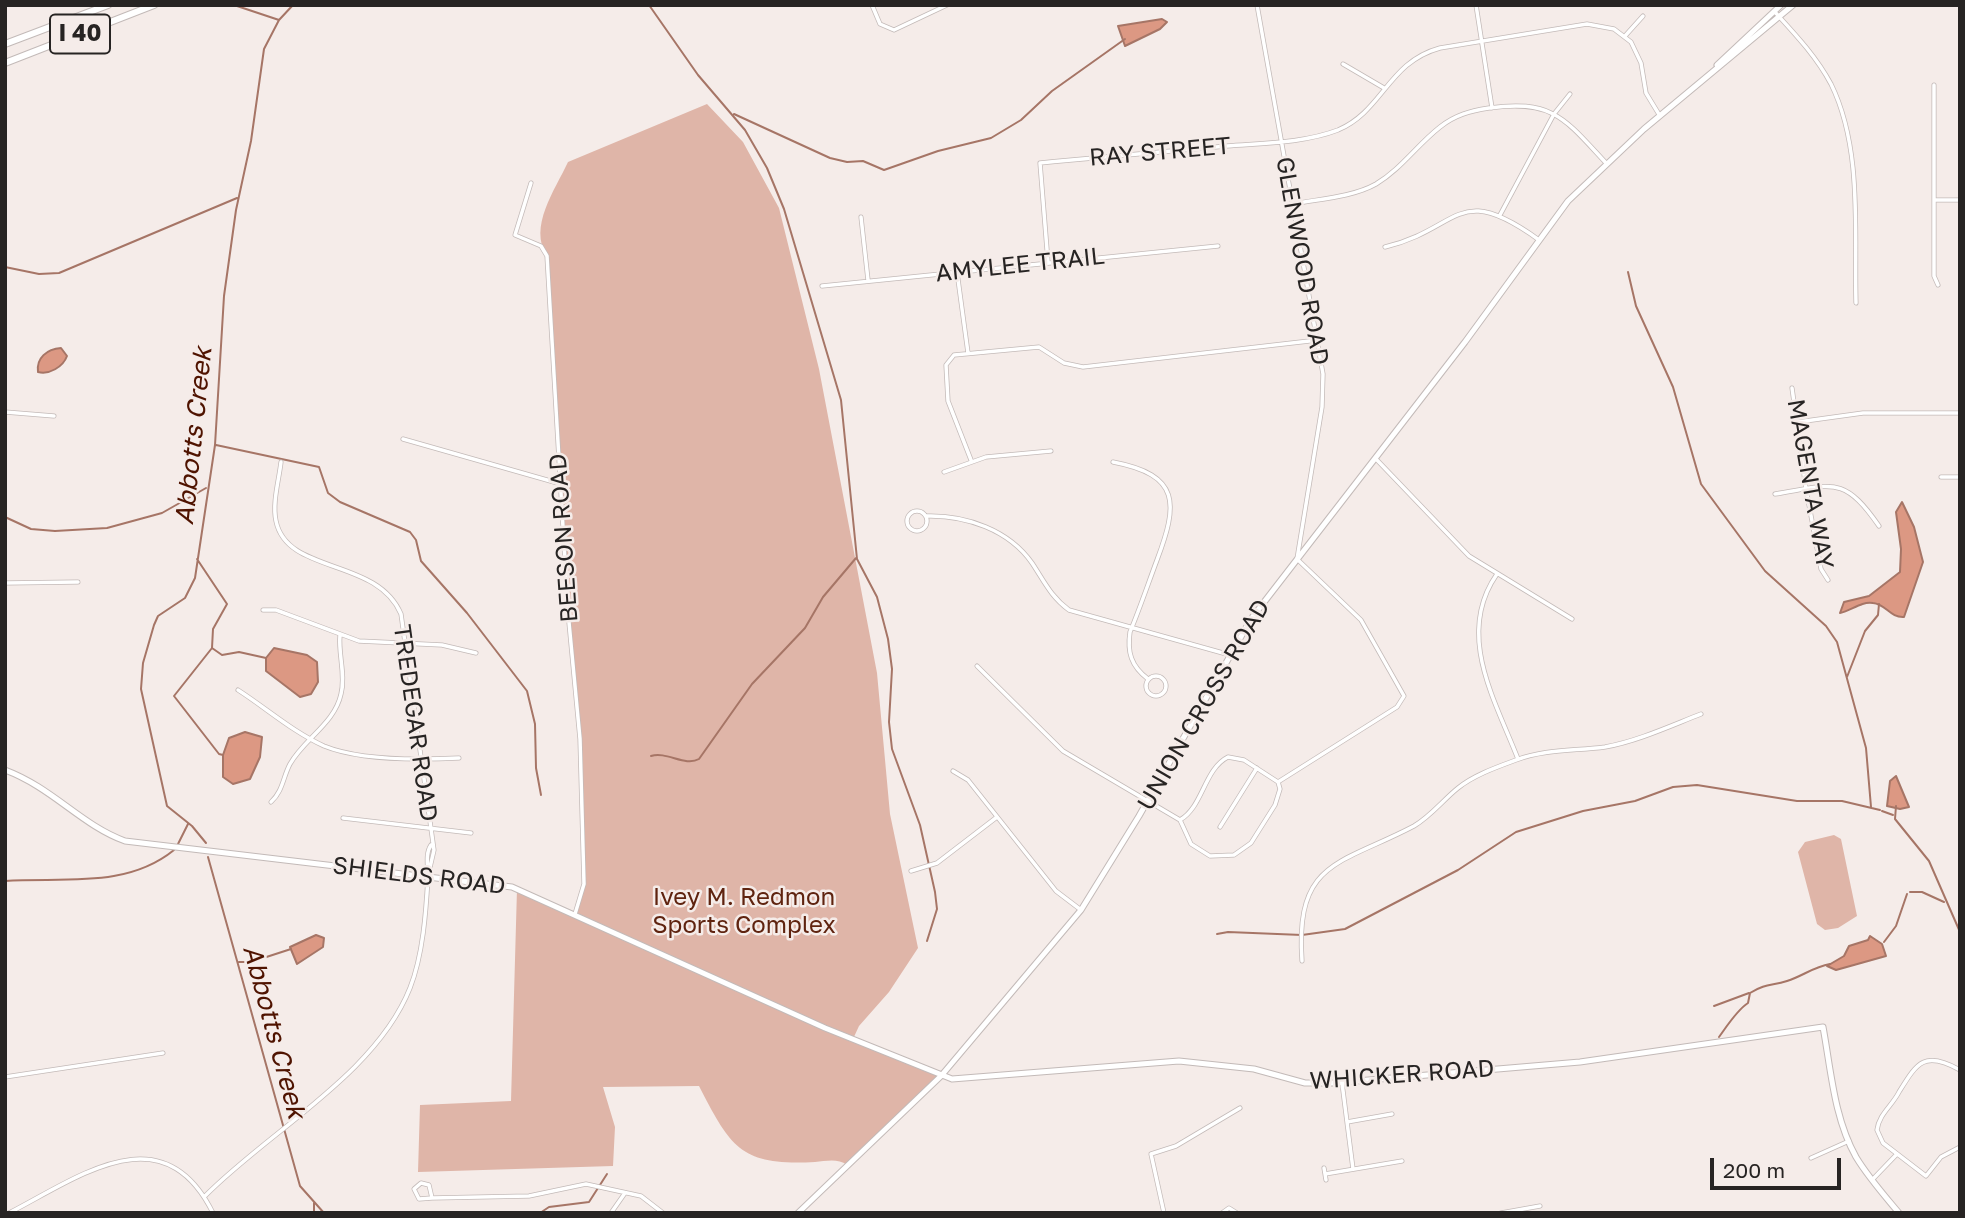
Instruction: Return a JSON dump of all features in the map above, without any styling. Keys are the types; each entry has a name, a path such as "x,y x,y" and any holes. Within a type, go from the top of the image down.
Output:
{"highway":[{"name":"I 40","path":"5,43 108,5"},
{"name":"I 40","path":"5,63 154,5"}],"street":[{"path":"872,5 880,24 894,30 947,5"},
{"name":"GLENWOOD ROAD","path":"1257,5 1323,374 1322,407 1297,559"},
{"path":"1476,5 1492,108"},
{"name":"UNION CROSS ROAD","path":"1715,68 1781,5"},
{"name":"UNION CROSS ROAD","path":"798,1213 941,1076 1081,910 1147,802 1251,619 1376,458 1568,201 1606,163 1715,68 1793,5"},
{"path":"1774,11 1806,46 1830,84 1847,134 1852,172 1856,303"},
{"path":"1643,16 1625,36 1639,56 1646,93 1660,116"},
{"name":"RAY STREET","path":"1048,261 1040,163 1281,141 1328,133 1350,124 1370,110 1400,70 1429,51 1587,24 1606,26 1625,36"},
{"path":"1343,64 1384,88"},
{"path":"1934,85 1934,276 1938,285"},
{"path":"1500,215 1554,114 1570,94"},
{"path":"1293,204 1368,188 1393,172 1450,120 1467,112 1492,108 1528,105 1554,114 1574,128 1606,163"},
{"name":"BEESON ROAD","path":"531,183 515,235 541,246 547,256 583,822 584,884 575,914"},
{"path":"1934,200 1960,200"},
{"path":"1385,247 1412,239 1454,215 1480,211 1500,215 1539,240"},
{"path":"860,217 868,280"},
{"name":"AMYLEE TRAIL","path":"822,286 1048,261 1218,246"},
{"path":"957,272 968,352"},
{"path":"971,460 951,413 946,378 948,358 968,352 1039,347 1064,363 1083,367 1318,340"},
{"name":"MAGENTA WAY","path":"1793,388 1806,489 1821,569 1828,580"},
{"path":"5,412 54,416"},
{"path":"1797,422 1863,413 1960,413"},
{"path":"403,439 561,484"},
{"path":"944,472 971,460 1051,451"},
{"path":"1376,458 1457,544 1497,575 1572,619"},
{"name":"TREDEGAR ROAD","path":"205,1196 381,1041 399,1013 411,985 419,954 432,845 401,614 386,590 368,578 301,553 283,537 275,514 281,462"},
{"path":"1113,463 1136,467 1154,476 1168,495 1172,511 1171,522 1128,647 1130,657 1139,672 1148,679"},
{"path":"1941,477 1960,477"},
{"path":"1775,494 1826,486 1851,491 1879,526"},
{"path":"926,516 926,526 921,531 908,527 906,520 912,512 918,510 926,516 965,521 1000,533 1019,548 1052,597 1069,610 1230,655"},
{"path":"1278,782 1397,707 1405,698 1361,621 1297,559"},
{"path":"1497,575 1478,617 1478,650 1518,760"},
{"path":"5,583 78,582"},
{"path":"263,610 276,610 359,641 450,646 476,653"},
{"path":"271,802 279,795 290,765 309,738 334,713 339,702 343,679 340,635"},
{"path":"977,666 1063,751 1180,820 1186,837 1198,851 1210,856 1234,855 1251,843 1275,805 1280,789 1278,782 1237,757 1222,760 1193,807 1180,820"},
{"path":"1158,675 1164,678 1167,688 1163,694 1153,696 1148,692 1148,679 1158,675"},
{"path":"238,690 309,738 344,751 421,760 459,758"},
{"path":"1302,961 1300,931 1306,897 1323,873 1345,857 1416,825 1472,779 1518,760 1553,751 1623,743 1701,714"},
{"path":"1220,827 1257,768"},
{"name":"SHIELDS ROAD","path":"5,770 48,790 104,832 125,841 505,885 825,1028 941,1076"},
{"path":"953,771 968,780 1056,891 1081,910"},
{"path":"911,871 937,863 997,817"},
{"path":"343,818 471,833"},
{"name":"WHICKER ROAD","path":"941,1076 970,1080 1179,1061 1254,1069 1305,1083 1342,1083 1580,1062 1823,1027 1840,1115 1849,1141"},
{"path":"5,1077 163,1053"},
{"path":"1960,1070 1948,1063 1931,1061 1914,1068 1878,1126 1880,1139 1926,1176 1941,1157 1960,1147"},
{"path":"1342,1083 1353,1169"},
{"path":"1164,1213 1151,1154 1176,1146 1240,1108"},
{"path":"1346,1122 1392,1114"},
{"path":"1811,1158 1849,1141 1872,1180 1899,1213"},
{"path":"1872,1180 1897,1154"},
{"path":"9,1213 113,1161 137,1158 162,1162 181,1171 195,1182 213,1213"},
{"path":"1325,1174 1402,1161"},
{"path":"1324,1168 1326,1180"},
{"path":"432,1198 429,1185 421,1183 414,1189 419,1199 529,1196 586,1184 641,1196 663,1213"},
{"path":"611,1213 625,1194"},
{"path":"1501,1213 1540,1206"},
{"path":"1222,1213 1229,1208 1237,1213"}],"green space":[{"name":"Ivey M. Redmon Sports Complex","path":"707,104 743,142 779,208 819,369 877,673 890,814 918,948 889,992 859,1026 853,1039 941,1076 847,1165 836,1161 770,1161 754,1156 741,1149 730,1138 699,1086 603,1087 615,1127 613,1166 418,1172 420,1105 511,1101 517,889 575,914 584,884 580,739 568,612 547,256 540,233 542,221 568,162"},
{"path":"1834,835 1841,839 1857,916 1838,928 1825,930 1817,924 1798,852 1805,842"}],"shaded area":[{"path":"1162,19 1167,22 1160,29 1125,46 1118,26"},
{"path":"61,348 67,356 62,364 51,371 38,372 39,362 44,355"},
{"path":"1902,502 1914,527 1923,562 1904,617 1873,603 1864,603 1840,613 1844,602 1869,596 1900,572 1901,549 1896,512"},
{"path":"274,648 307,655 317,662 318,682 311,694 300,697 266,671 266,658"},
{"path":"245,732 262,737 260,757 250,779 233,784 223,777 223,755 229,738"},
{"path":"1896,776 1909,807 1900,809 1887,806 1890,781"},
{"path":"316,935 324,938 323,947 297,964 290,947"},
{"path":"1870,936 1882,944 1886,956 1836,970 1827,966 1844,956 1849,946 1868,940"}],"waterway":[{"path":"234,5 279,20"},
{"name":"Abbotts Creek","path":"206,843 192,826 167,806 141,689 143,663 158,616 185,598 195,578 215,445 224,296 236,210 251,141 264,49 279,20 293,5"},
{"path":"649,5 698,75 745,130 767,168 784,209 841,400 857,559 877,597 888,639 892,669 889,722 892,749 920,825 935,892 937,909 927,941"},
{"path":"734,114 830,158 847,162 863,161 884,170 938,151 991,138 1021,120 1052,91 1125,39"},
{"path":"5,267 39,274 59,273 237,198"},
{"path":"1628,272 1636,306 1673,387 1701,484 1765,571 1826,626 1837,642 1866,748 1871,807"},
{"path":"216,445 319,467 328,493 340,502 410,532 416,540 421,561 467,613 527,691 535,724 536,768 541,795"},
{"path":"5,517 31,529 55,531 107,528 162,513 206,488"},
{"path":"651,756 663,755 688,761 699,759 752,684 805,628 823,597 856,558"},
{"path":"197,559 227,604 213,629 212,648 174,696 219,754 223,755"},
{"path":"1847,677 1865,631 1878,615 1879,604"},
{"path":"212,648 222,655 239,652 266,658"},
{"path":"1217,934 1228,932 1302,935 1345,929 1458,870 1516,832 1583,811 1635,801 1673,787 1697,785 1797,801 1842,801 1880,810"},
{"path":"1896,806 1895,819 1929,861 1960,932"},
{"path":"1882,811 1893,815"},
{"path":"178,844 188,824"},
{"path":"5,881 115,876 135,871 174,850"},
{"name":"Abbotts Creek","path":"208,857 300,1186 324,1213"},
{"path":"1910,892 1922,892 1944,902"},
{"path":"1884,942 1896,926 1907,894"},
{"path":"239,962 251,962 291,949"},
{"path":"1719,1037 1748,1003 1750,993 1830,964"},
{"path":"1714,1006 1749,993"},
{"path":"540,1213 549,1207 589,1202 607,1174"},
{"name":"Abbotts Creek","path":"314,1203 314,1213"}]}
